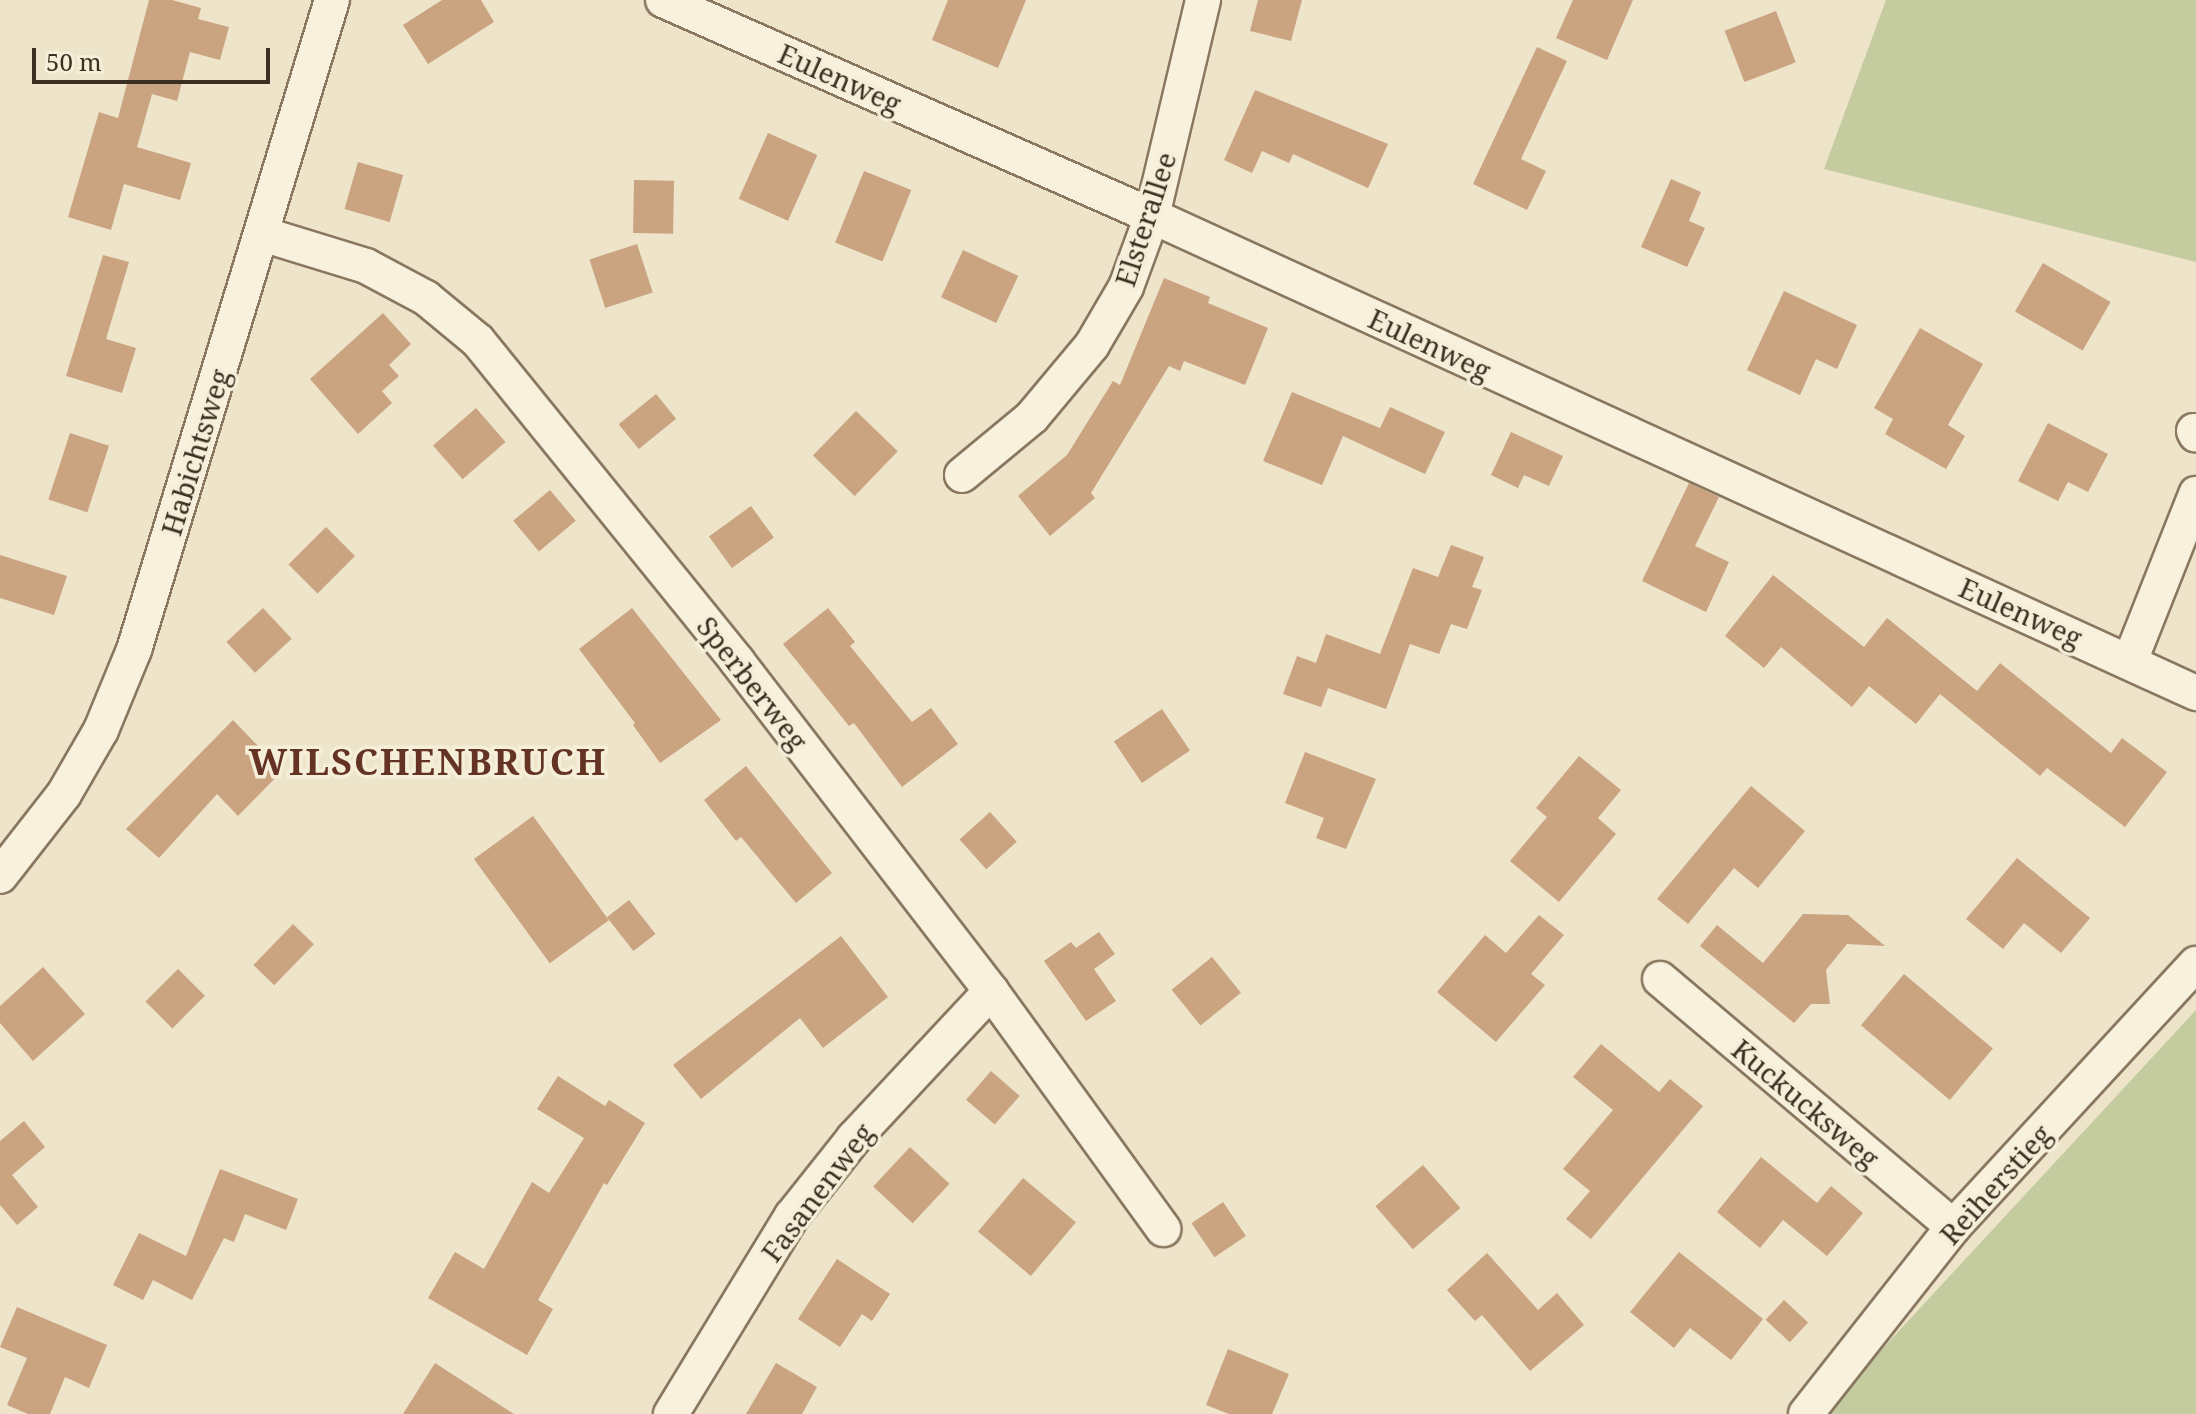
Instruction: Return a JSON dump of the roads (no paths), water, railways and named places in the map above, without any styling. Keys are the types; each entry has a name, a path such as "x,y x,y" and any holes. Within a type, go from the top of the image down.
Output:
{"street":[{"name":"Habichtsweg","path":"0,876 64,794 101,730 134,650 332,0"},
{"name":"Eulenweg","path":"663,0 1152,216 2196,693"},
{"name":"Elsterallee","path":"962,475 1032,417 1092,345 1126,287 1152,216 1203,0"},
{"name":"Sperberweg","path":"262,234 366,266 426,298 478,341 737,661 991,991 1163,1229"},
{"path":"2130,661 2196,494"},
{"name":"Reiherstieg","path":"1806,1414 1953,1227 2196,964"},
{"name":"Kuckucksweg","path":"1660,979 1953,1227"},
{"name":"Fasanenweg","path":"671,1414 792,1216 854,1138 991,991"}],"district":[{"name":"WILSCHENBRUCH","path":"428,762"}]}
